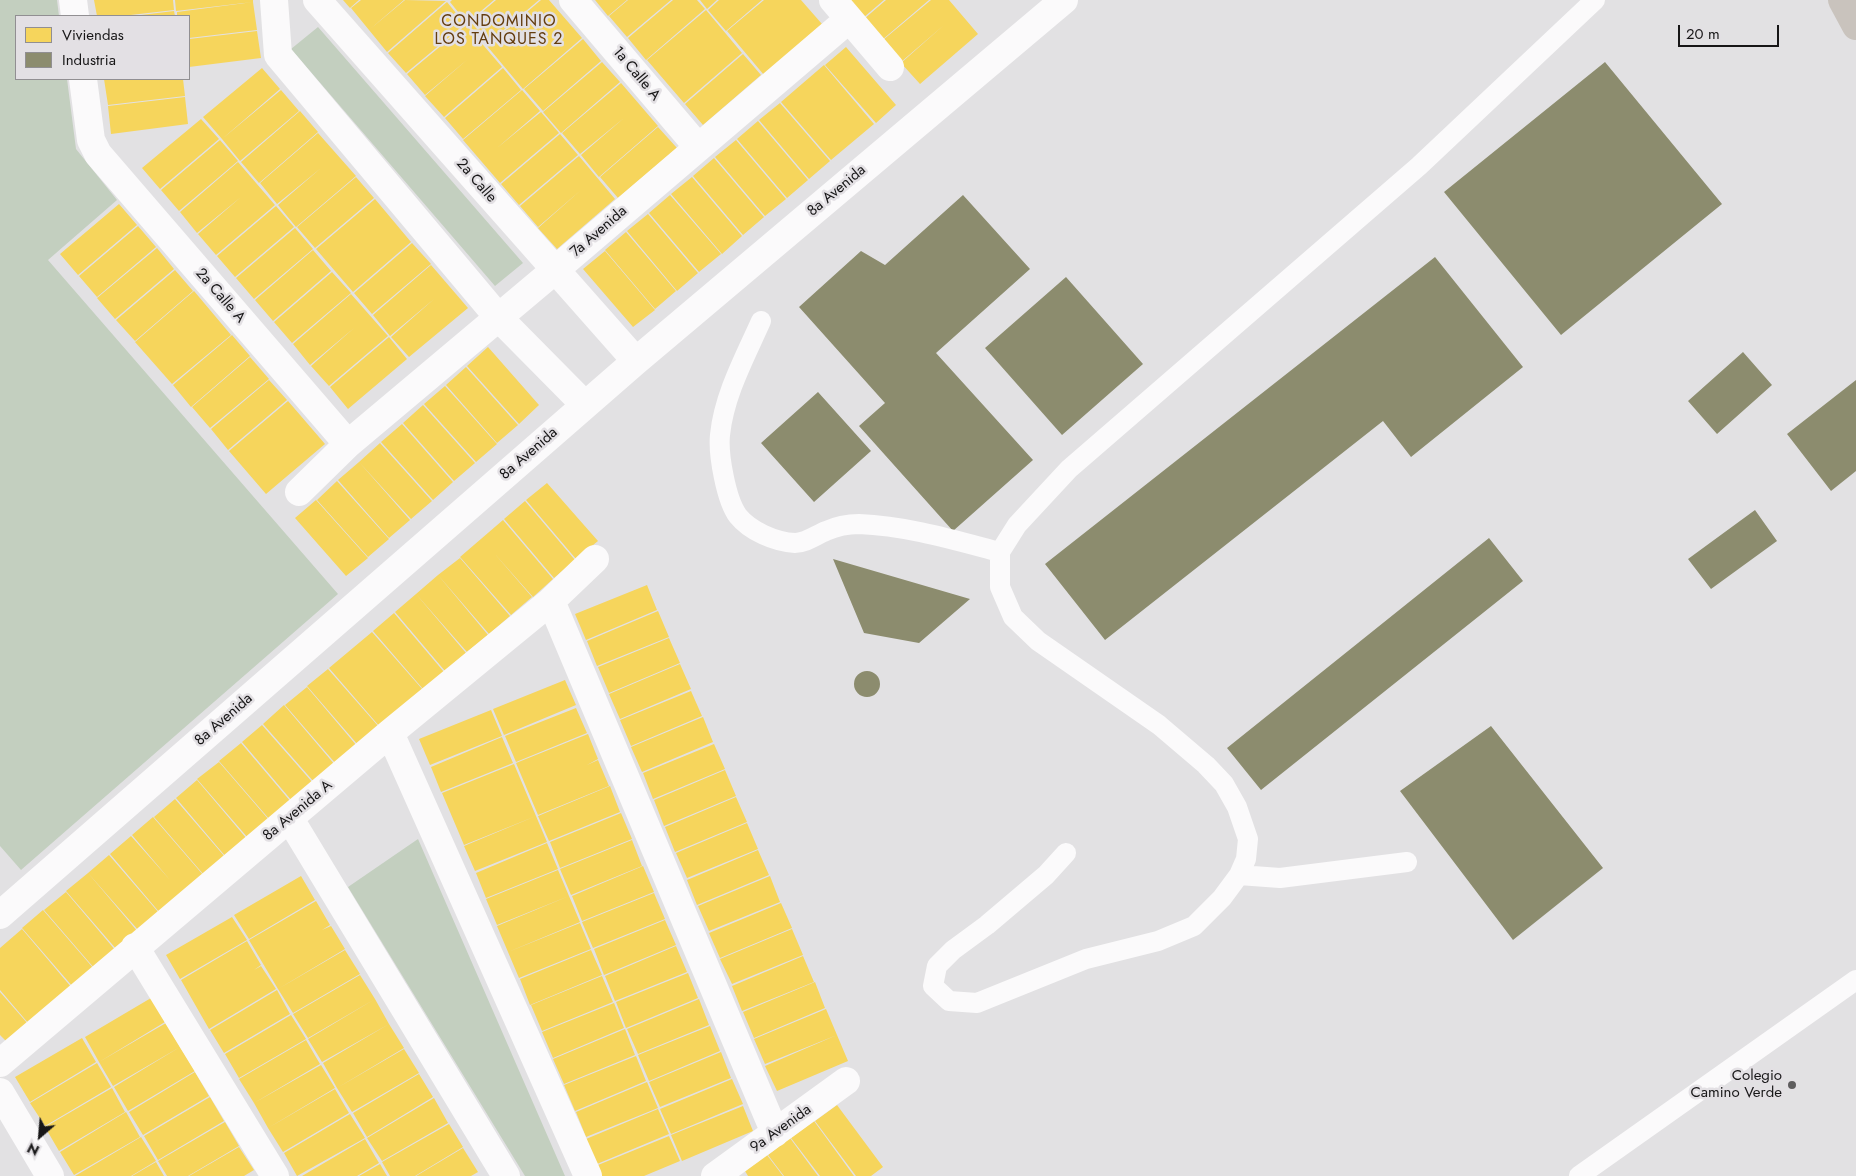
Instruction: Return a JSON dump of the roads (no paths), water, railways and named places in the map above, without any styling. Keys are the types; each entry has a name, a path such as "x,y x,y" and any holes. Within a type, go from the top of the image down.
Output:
{"street":[{"path":"73,0 75,15"},
{"path":"274,0 278,56 498,317 585,405"},
{"name":"2a Calle","path":"317,0 636,360"},
{"name":"1a Calle A","path":"574,0 698,147"},
{"name":"8a Avenida","path":"0,915 636,360 1064,0"},
{"path":"841,9 890,67"},
{"name":"7a Avenida","path":"348,444 698,147 841,9"},
{"name":"2a Calle A","path":"83,80 91,140 98,154 348,444"},
{"path":"299,492 348,444"},
{"name":"8a Avenida A","path":"0,1062 390,733 551,601 595,559"},
{"path":"551,601 775,1133"},
{"path":"390,733 588,1176"},
{"path":"290,819 506,1176"},
{"path":"135,947 275,1176"},
{"name":"9a Avenida","path":"714,1176 846,1081"},
{"path":"0,1092 50,1176"}],"lane":[{"path":"1066,853 1046,875 987,925 952,950 937,966 933,986 949,1001 977,1003 1086,959 1158,941 1194,926 1222,898 1238,875 1246,859 1248,839 1237,806 1224,784 1206,765 1159,725 1038,641 1013,616 1000,587 1000,552 1017,525 1069,469 1419,166 1595,0"},
{"path":"761,321 731,393 720,436 721,467 724,481 737,514 747,526 779,540 796,543 812,539 825,531 841,526 857,524 901,527 1000,552"},
{"path":"1238,875 1280,878 1407,862"},
{"path":"1579,1176 1856,980"}],"place":[{"name":"Colegio Camino Verde","path":"1792,1085"}],"district":[{"name":"CONDOMINIO LOS TANQUES 2","path":"499,31"}]}
